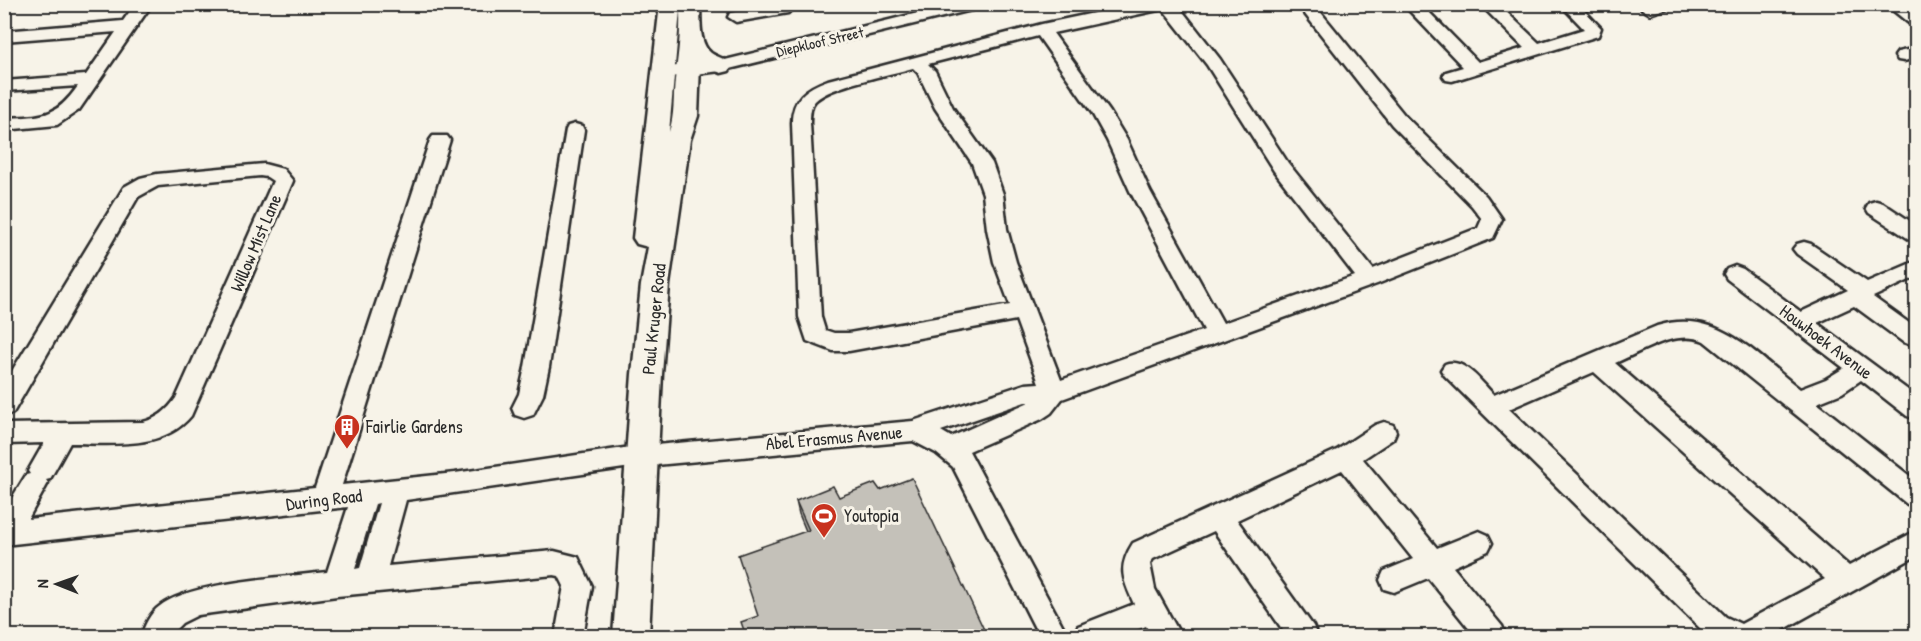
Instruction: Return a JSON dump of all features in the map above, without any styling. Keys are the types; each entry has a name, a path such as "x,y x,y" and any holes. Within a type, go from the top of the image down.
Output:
{"street":[{"path":"4,124 50,121 73,106 144,4"},
{"name":"Paul Kruger Road","path":"631,636 633,457 663,86 662,73 670,4"},
{"name":"Paul Kruger Road","path":"613,636 633,457 656,285 678,140 686,116 686,82 692,41 690,4"},
{"path":"736,17 782,9 788,4"},
{"name":"Diepkloof Street","path":"662,73 721,66 978,4"},
{"path":"1022,311 849,342 833,342 815,335 810,317 801,123 804,102 811,94 915,61 1042,29 1163,4"},
{"path":"1168,4 1214,63 1270,152 1368,279"},
{"path":"913,430 1025,393 1054,392 1368,279 1486,233 1492,219 1479,201 1399,121 1305,4"},
{"path":"1411,4 1475,69"},
{"path":"1488,4 1536,50"},
{"path":"1452,76 1592,32 1593,28 1589,23 1568,4"},
{"path":"1893,4 1917,20"},
{"path":"4,36 129,26"},
{"path":"1042,29 1106,121 1140,191 1217,333"},
{"path":"692,41 703,57 721,66"},
{"path":"915,61 926,71 944,108 982,163 993,194 997,229 1005,262 1054,392"},
{"path":"4,86 92,80"},
{"path":"524,408 531,396 537,367 574,130"},
{"path":"324,500 440,141"},
{"name":"Willow Mist Lane","path":"4,406 131,192 147,183 180,178 260,170 274,172 280,176 283,181 181,411 163,426 150,431 4,434"},
{"path":"1876,208 1917,234"},
{"path":"1804,249 1911,336"},
{"path":"1800,322 1917,268"},
{"name":"Houwhoek Avenue","path":"1735,274 1917,409"},
{"path":"1492,406 1665,332 1679,327 1692,328 1719,338 1795,401 1917,496"},
{"path":"1597,361 1846,580"},
{"path":"1795,401 1834,386 1861,368"},
{"path":"1454,370 1716,626 1736,636"},
{"path":"950,448 1033,412 1042,406 1054,392"},
{"name":"Abel Erasmus Avenue","path":"633,457 913,430 933,437 950,448 962,460 1054,636"},
{"path":"1167,636 1151,611 1137,576 1136,562 1143,551 1346,457 1384,432"},
{"path":"5,533 62,434"},
{"name":"During Road","path":"5,533 324,500 633,457"},
{"path":"1346,457 1492,636"},
{"path":"370,580 396,491"},
{"path":"337,584 365,495"},
{"path":"1219,516 1303,636"},
{"path":"1394,580 1479,543"},
{"path":"1746,636 1917,543"},
{"path":"154,636 168,614 198,602 370,580 554,563 568,566 578,586 569,636"},
{"path":"1088,636 1151,611"}],"building":[{"path":"912,478 987,636 746,636 741,622 758,616 738,555 809,530 796,501 833,486 839,497 875,483 880,490"}],"place":[{"name":"Fairlie Gardens","path":"347,450"},
{"name":"Youtopia","path":"824,539"}]}
